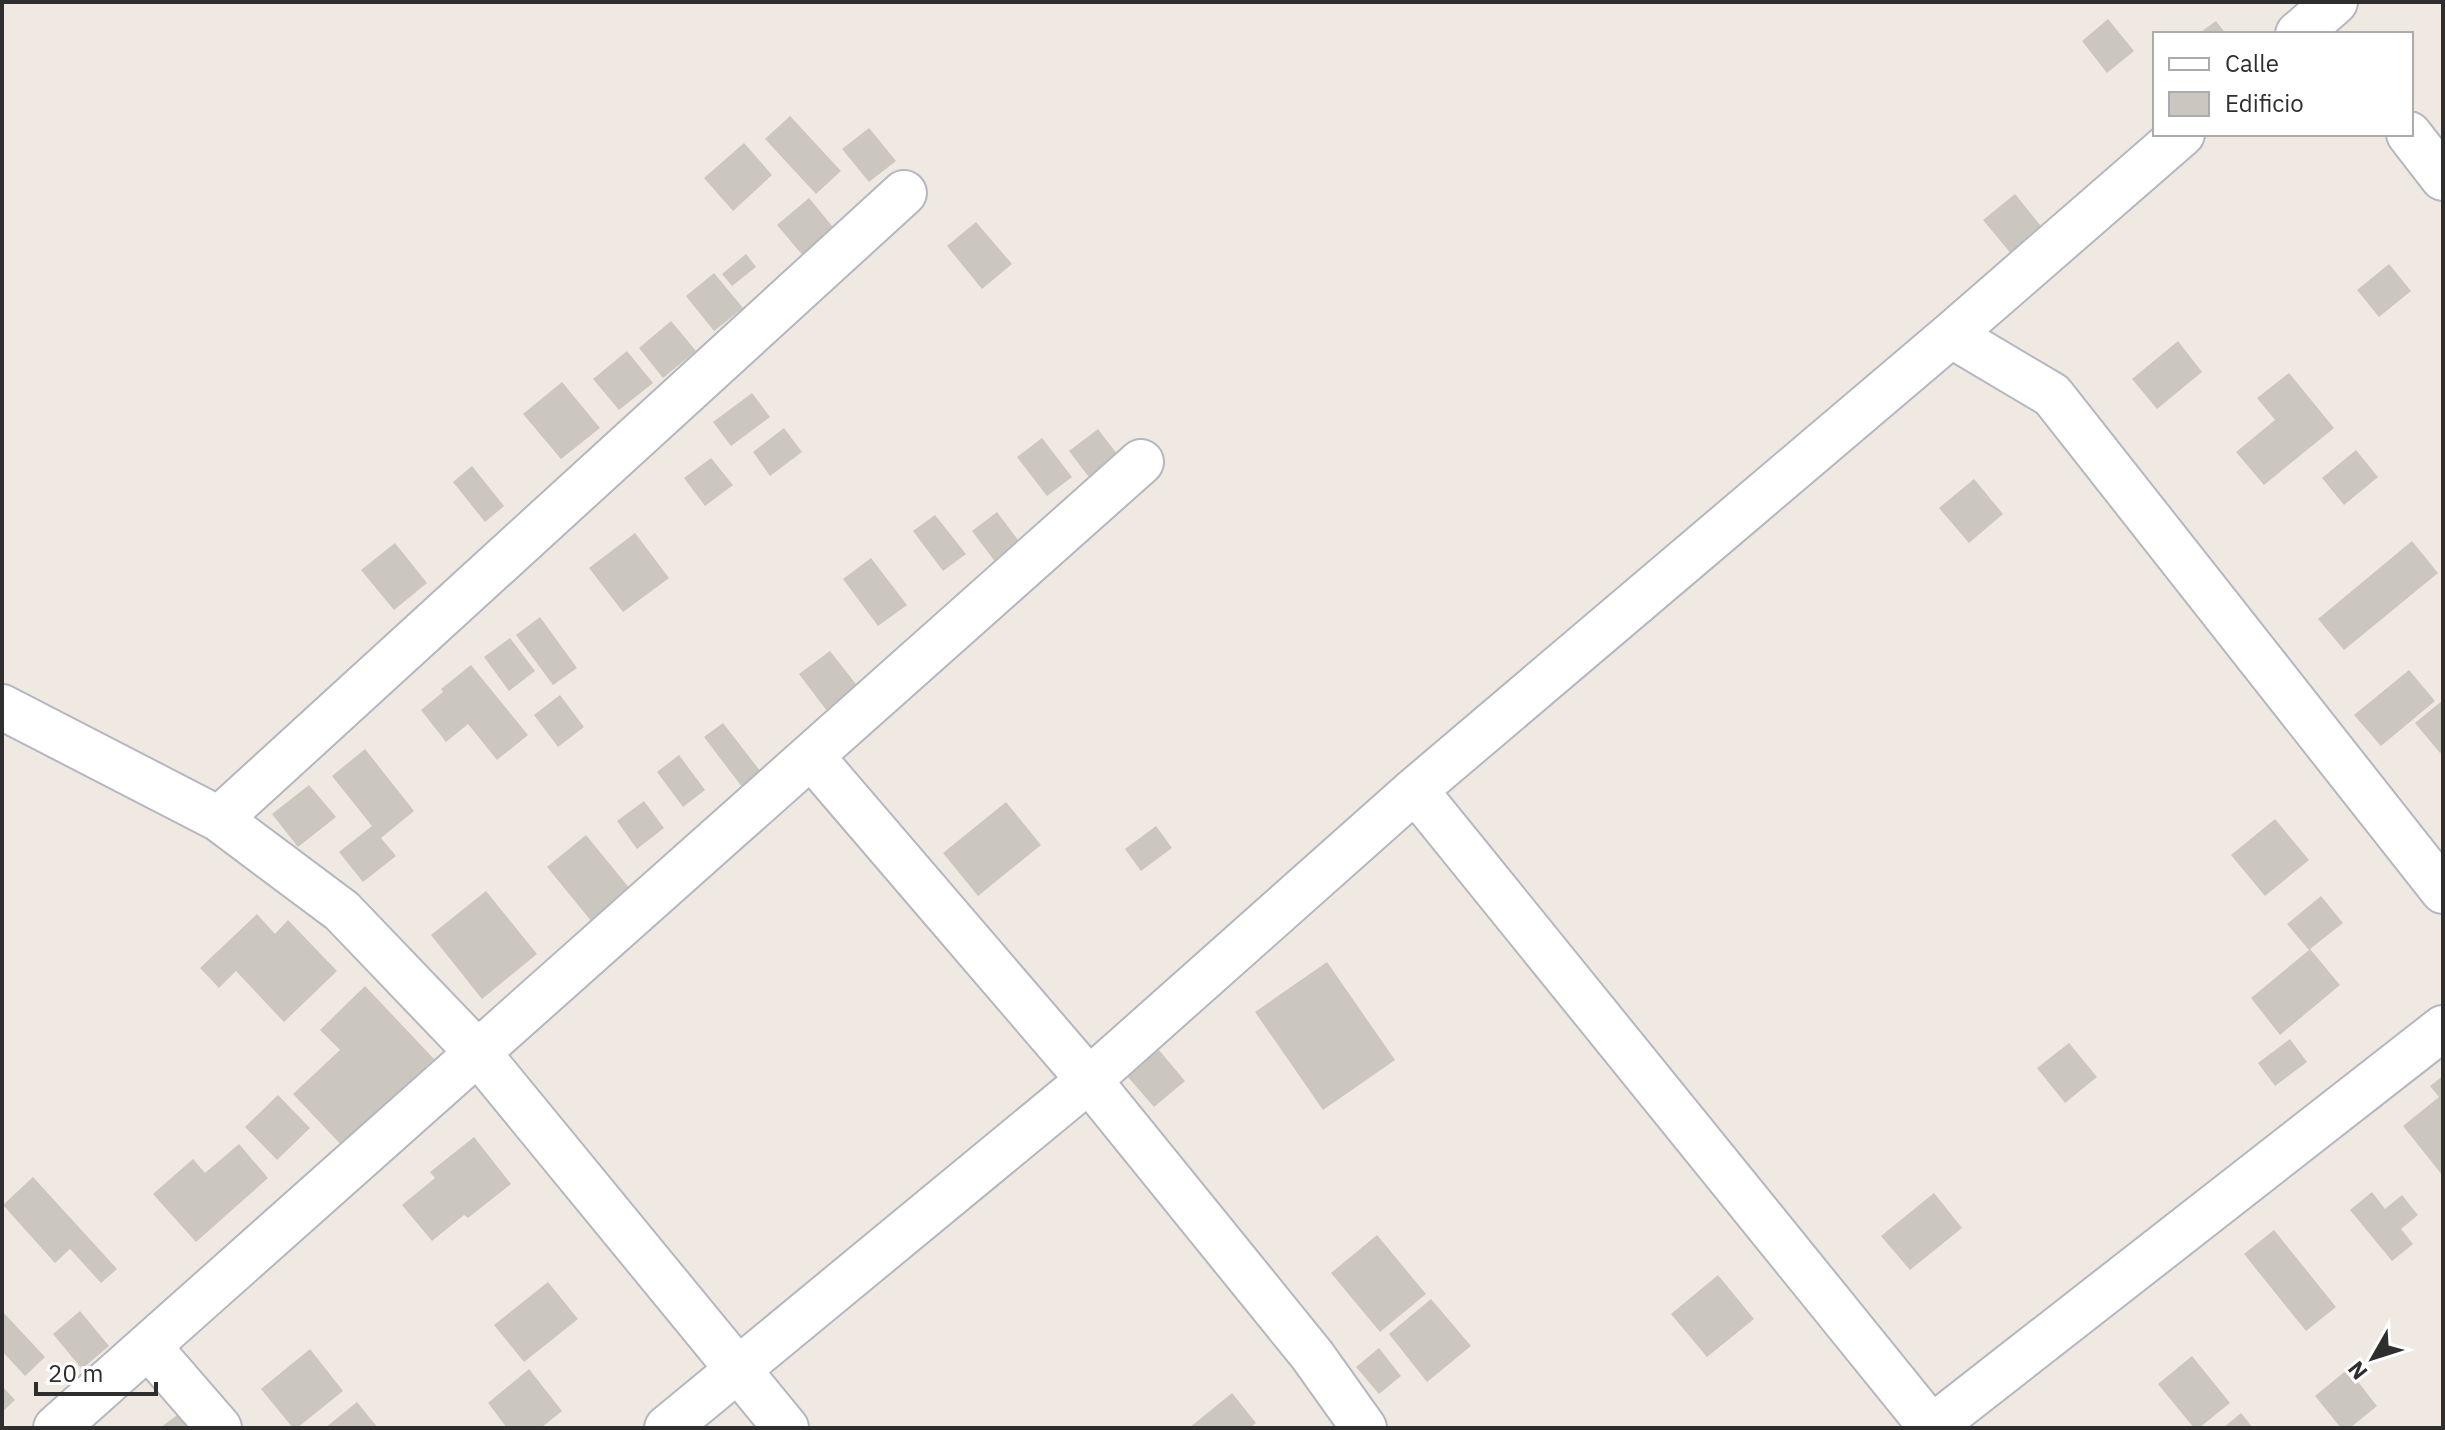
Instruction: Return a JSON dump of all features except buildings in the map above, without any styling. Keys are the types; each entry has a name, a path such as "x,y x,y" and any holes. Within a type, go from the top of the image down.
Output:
{"street":[{"path":"667,1428 1089,1080 1415,790 1951,335 2180,136"},
{"path":"2411,136 2443,178"},
{"path":"219,819 904,193"},
{"path":"1951,335 2052,395 2443,891"},
{"path":"56,1428 1141,462"},
{"path":"2,707 219,819 342,911 478,1053 786,1428"},
{"path":"811,756 1089,1080 1312,1355 1364,1428"},
{"path":"1415,790 1931,1428 2443,1028"},
{"path":"148,1346 219,1428"}]}
